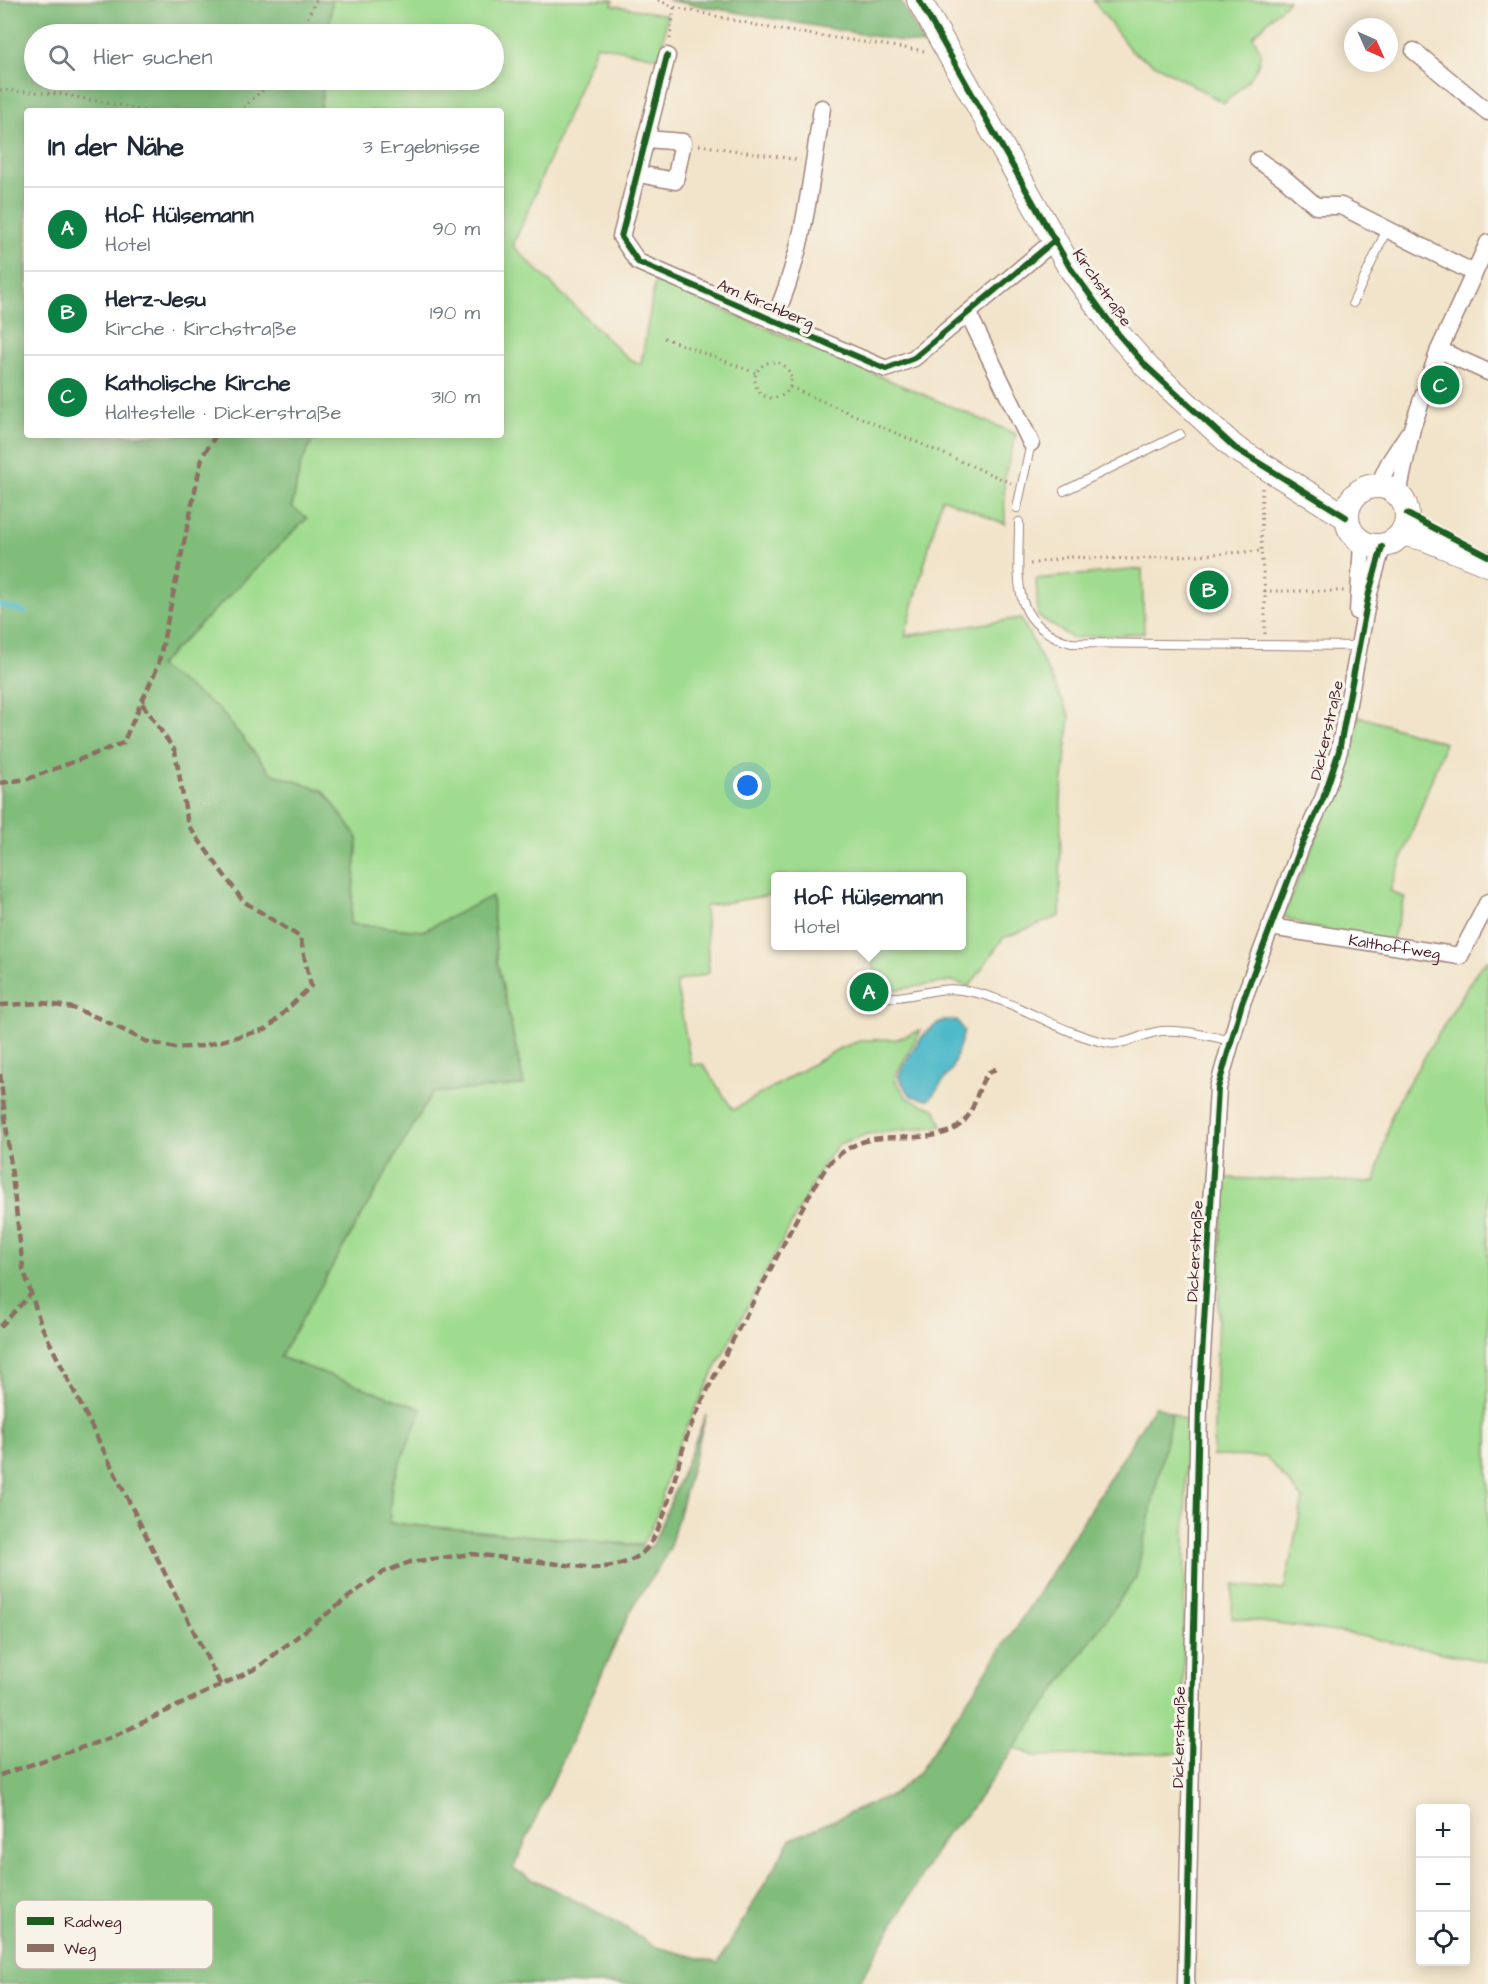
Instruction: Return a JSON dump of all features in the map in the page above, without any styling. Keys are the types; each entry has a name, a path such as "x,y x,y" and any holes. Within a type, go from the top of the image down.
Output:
{"street":[{"name":"Kirchstraße","path":"919,0 1055,240 1091,297 1147,367 1235,448 1265,466 1331,490 1350,506"},
{"path":"1414,51 1488,112"},
{"name":"Am Kirchberg","path":"667,56 639,174 621,237 638,262 886,369 914,358 1055,240"},
{"name":"Am Kirchberg","path":"773,321 783,300 802,230 822,108"},
{"path":"639,174 675,181 683,142 647,138"},
{"path":"1258,160 1284,178 1316,206 1341,206 1473,273"},
{"name":"Dickerstraße","path":"1186,1984 1198,1406 1218,1088 1229,1040 1270,927 1302,844 1323,799 1336,761 1368,593 1412,428 1439,350 1488,243"},
{"path":"968,313 1031,443"},
{"path":"1439,350 1488,372"},
{"path":"1488,556 1388,519 1350,532 1350,506 1363,489 1388,519 1426,539 1488,564"},
{"name":"Dickerstraße","path":"1359,646 1357,591 1388,519"},
{"name":"Kalthoffweg","path":"1270,927 1460,956 1488,902"}],"lane":[{"path":"1353,303 1387,230"},
{"path":"1064,490 1180,434"},
{"path":"1017,508 1023,489 1031,443"},
{"path":"1018,522 1023,607 1050,636 1071,643 1359,646"},
{"path":"867,992 878,998 945,988 976,993 1006,1002 1072,1033 1111,1044 1171,1030 1229,1040"}],"path":[{"path":"305,24 316,0"},
{"path":"658,0 674,7 774,29 951,55"},
{"path":"667,56 674,7"},
{"path":"0,90 61,94 133,108"},
{"path":"242,108 263,90"},
{"path":"683,142 813,162"},
{"path":"664,338 756,374"},
{"path":"766,363 779,363 788,370 790,387 782,396 767,397 756,388 756,374 766,363"},
{"path":"790,387 1023,489"},
{"path":"1264,645 1265,591 1261,550 1265,466"},
{"path":"1019,566 1069,556 1133,559 1261,550"},
{"path":"1265,591 1357,591"}],"green space":[{"path":"0,0 332,0 330,24 24,24 24,90 323,90 320,108 24,108 24,438 314,438 300,466 292,507 307,518 158,666 219,709 271,773 324,791 358,838 350,924 423,931 492,896 497,961 524,1085 432,1093 280,1357 422,1409 392,1483 389,1523 652,1547 706,1415 669,1550 630,1612 513,1869 617,1922 653,1946 718,1963 791,1839 895,1793 919,1772 1036,1597 1155,1405 1172,1413 1136,1577 968,1813 946,1834 858,1984 0,1984"},
{"path":"332,0 613,0 612,5 667,15 661,58 597,45 513,246 627,358 641,364 655,281 1016,434 1004,480 1005,524 942,498 905,636 1021,618 1070,716 1061,798 1060,916 1003,938 969,987 952,981 880,992 869,950 966,950 966,872 771,872 771,895 705,906 709,973 676,982 691,1065 703,1064 733,1110 840,1048 863,1040 897,1039 921,1030 894,1078 907,1098 936,1110 942,1126 868,1134 839,1144 823,1164 694,1412 672,1460 654,1523 641,1545 389,1523 392,1483 421,1409 279,1358 432,1093 524,1084 497,961 492,897 423,931 350,924 358,838 324,791 271,773 219,709 158,666 307,518 292,508 300,466 314,438 504,438 504,108 320,108 323,90 504,90 504,24 330,24"},
{"path":"667,0 900,0 924,45"},
{"path":"1093,0 1289,0 1253,36 1260,52 1256,68 1247,82 1224,103 1131,51"},
{"path":"1142,569 1144,633 1072,638 1038,616 1036,579"},
{"path":"1358,716 1445,743 1390,891 1405,898 1392,941 1306,926 1283,916 1350,757"},
{"path":"1488,960 1488,1662 1351,1634 1232,1618 1233,1585 1284,1590 1303,1499 1266,1457 1213,1456 1223,1178 1375,1182 1391,1117 1400,1097 1477,971"},
{"path":"1172,1413 1187,1421 1182,1753 1034,1756 1014,1747 1136,1577"}],"water":[{"path":"944,1020 958,1021 964,1032 952,1069 929,1100 911,1096 898,1077 922,1037"}],"waterway":[{"path":"0,605 25,612"}],"marked path":[{"path":"0,783 28,779 123,743 158,666 202,457 214,438"},
{"path":"0,1005 44,1003 73,1008 145,1041 175,1048 202,1046 267,1029 311,986 300,937 243,901 188,825 175,751 141,702"},
{"path":"0,1775 110,1738 257,1668 359,1589 384,1572 410,1562 472,1554 593,1568 615,1565 636,1558 647,1548 662,1520 686,1439 728,1348 813,1189 830,1162 842,1152 865,1141 938,1135 950,1131 966,1119 985,1078 989,1072 996,1069"},
{"path":"0,1074 23,1268 41,1325 221,1686"},
{"path":"0,1327 30,1295"}],"cycle path":[{"path":"919,0 1069,266 1119,335 1147,367 1235,448 1346,517"},
{"path":"667,56 621,237 638,262 886,369 914,358 1055,240"},
{"path":"1407,514 1488,556"},
{"path":"1186,1984 1199,1406 1218,1088 1242,1003 1302,844 1323,799 1339,751 1369,593 1382,547"}],"place":[{"name":"Katholische Kirche","path":"1440,385"},
{"name":"Herz-Jesu","path":"1209,590"},
{"name":"Hof Hülsemann","path":"869,992"}]}
